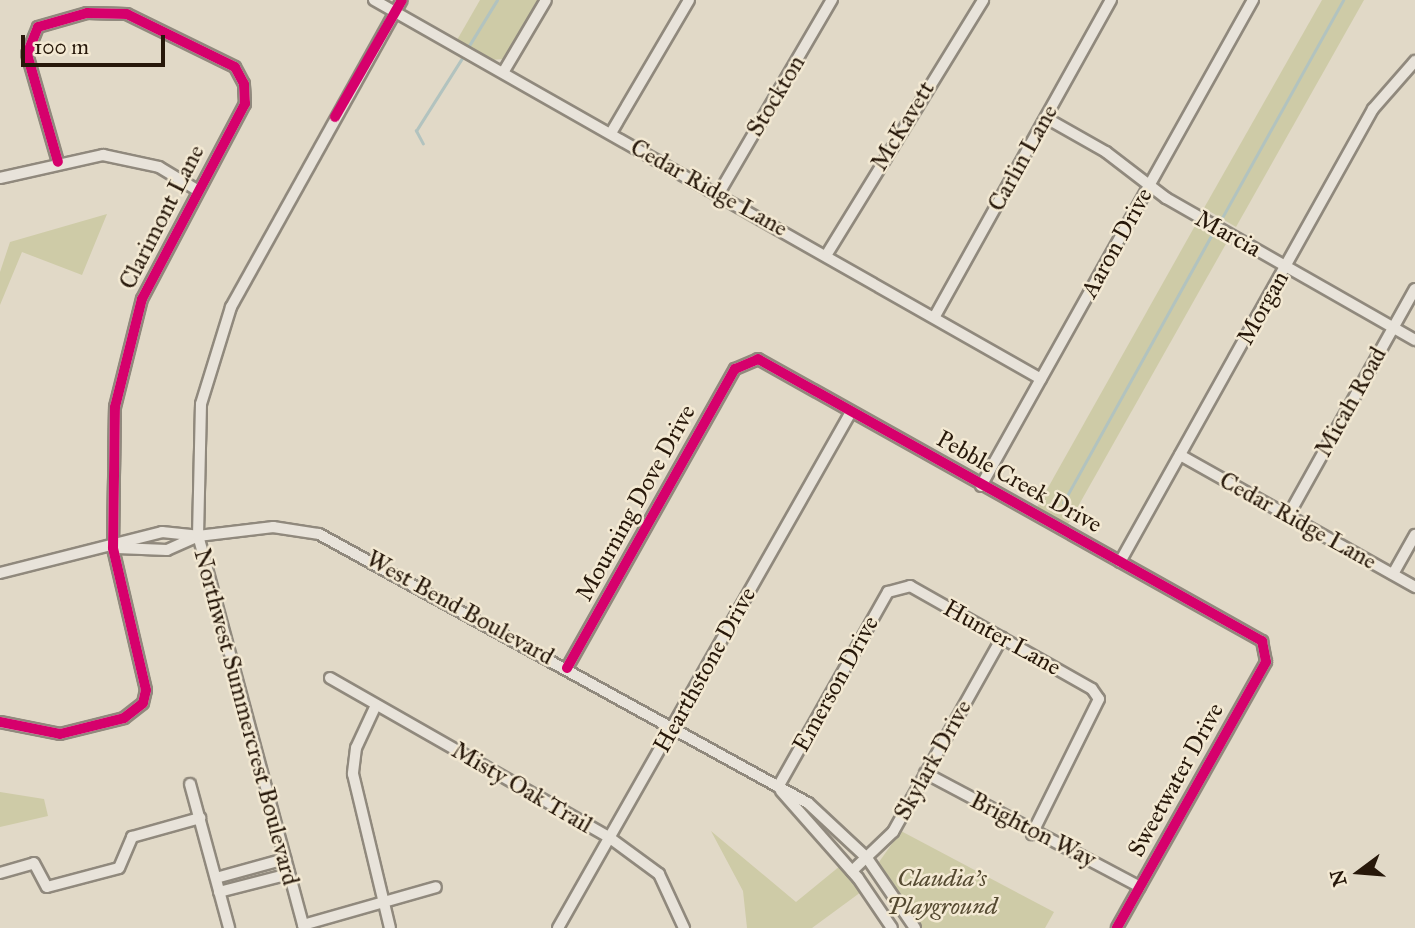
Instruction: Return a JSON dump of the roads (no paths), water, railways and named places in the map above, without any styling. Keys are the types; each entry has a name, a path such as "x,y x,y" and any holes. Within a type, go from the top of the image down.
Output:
{"street":[{"name":"Cedar Ridge Lane","path":"374,0 719,192 1041,379"},
{"path":"395,12 402,0"},
{"path":"504,71 546,0"},
{"path":"611,133 689,0"},
{"name":"Stockton","path":"719,192 832,0"},
{"name":"McKavett","path":"827,254 983,0"},
{"name":"Carlin Lane","path":"935,316 1111,0"},
{"name":"Aaron Drive","path":"981,486 1253,0"},
{"name":"Northwest Summercrest Boulevard","path":"303,927 198,537 196,458 209,368 231,307 395,12"},
{"name":"Clarimont Lane","path":"0,722 60,734 124,718 143,703 146,690 113,548 110,466 126,351 159,261 245,104 244,84 235,67 127,14 87,13 38,27 27,54 58,162"},
{"name":"Morgan","path":"1120,562 1373,109 1415,61"},
{"name":"Marcia","path":"1046,118 1203,220 1415,340"},
{"path":"0,178 58,162 129,158 197,190"},
{"name":"Micah Road","path":"1288,516 1415,289"},
{"name":"Pebble Creek Drive","path":"744,360 758,359 1262,641 1268,651"},
{"name":"Mourning Dove Drive","path":"567,668 744,360"},
{"name":"Hearthstone Drive","path":"558,928 851,412"},
{"name":"Cedar Ridge Lane","path":"1180,455 1415,587"},
{"name":"West Bend Boulevard","path":"113,548 167,550 198,537 273,527 319,534 567,668 821,812 867,858 915,928"},
{"name":"West Bend Boulevard","path":"0,573 113,548 162,532 198,537"},
{"path":"1393,574 1415,535"},
{"name":"Hunter Lane","path":"899,586 1002,638 1092,689 1099,699 1032,834"},
{"name":"Emerson Drive","path":"778,787 888,592 899,586"},
{"name":"Skylark Drive","path":"852,870 893,832 1002,638"},
{"name":"Sweetwater Drive","path":"1117,928 1268,651"},
{"name":"Misty Oak Trail","path":"330,678 610,838 659,874 684,928"},
{"path":"376,705 356,748 353,774 390,928"},
{"name":"Brighton Way","path":"925,774 1032,834 1084,853 1140,887"},
{"path":"190,784 229,928"},
{"name":"West Bend Boulevard","path":"778,787 852,870 892,928"},
{"path":"0,873 34,863 47,887 119,868 132,837 200,818"},
{"path":"216,878 285,859"},
{"path":"219,891 289,874"},
{"path":"303,927 436,887"}],"waterway":[{"path":"467,49 497,0"},
{"path":"1218,225 1343,0"},
{"path":"423,144 416,131 464,55"},
{"path":"1063,503 1214,231"}],"park label":[{"name":"Claudia's Playground","path":"942,893"}]}
